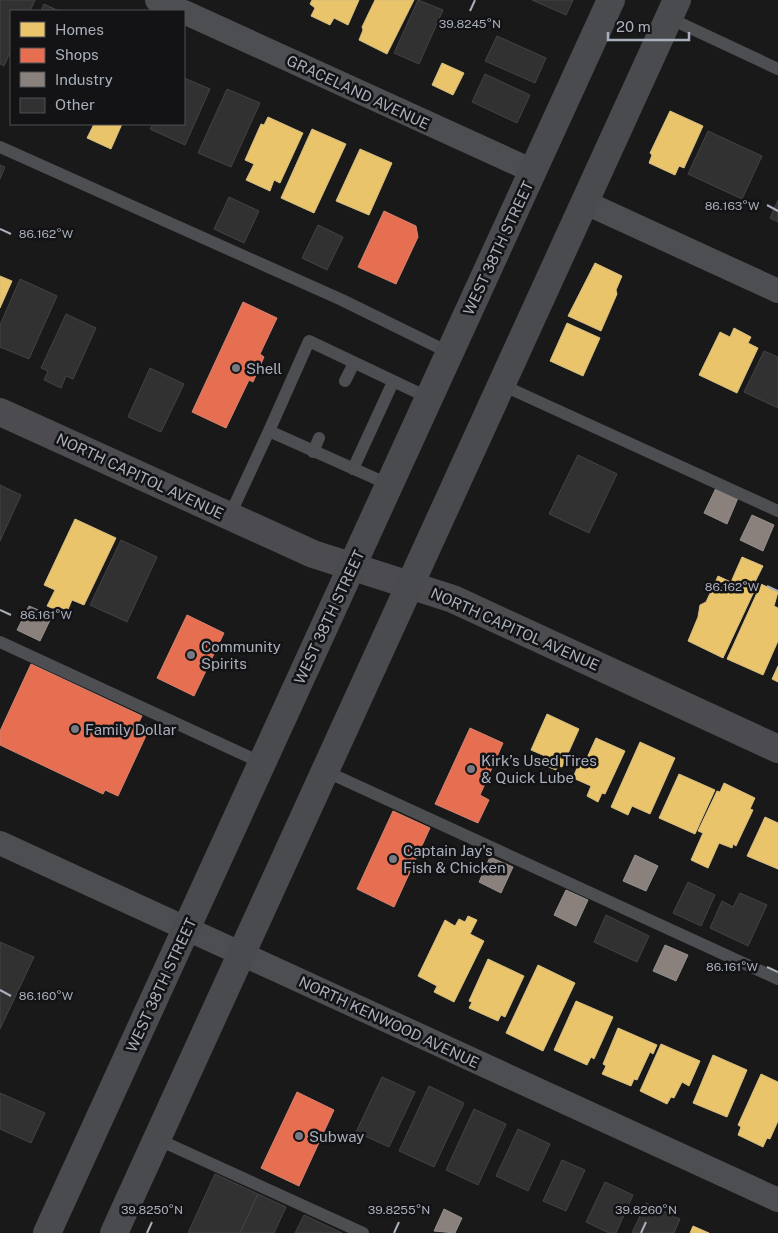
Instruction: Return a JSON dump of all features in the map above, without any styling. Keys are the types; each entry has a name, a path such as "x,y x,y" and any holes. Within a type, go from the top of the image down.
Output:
{"main road":[{"name":"WEST 38TH STREET","path":"47,1233 612,0"},
{"path":"114,1233 325,771 408,584 502,385 673,9"},
{"name":"NORTH CAPITOL AVENUE","path":"0,412 229,518 314,554 453,599 778,749"}],"street":[{"name":"GRACELAND AVENUE","path":"157,0 178,10"},
{"name":"GRACELAND AVENUE","path":"185,13 533,171"},
{"path":"584,202 778,291"},
{"name":"NORTH KENWOOD AVENUE","path":"0,843 778,1200"}],"lane":[{"path":"673,9 778,69"},
{"path":"0,147 333,296 450,353"},
{"path":"229,518 309,341 429,398"},
{"path":"346,381 354,362"},
{"path":"353,469 393,382"},
{"path":"502,385 778,511"},
{"path":"269,431 390,485"},
{"path":"313,452 319,438"},
{"path":"0,642 262,763"},
{"path":"325,771 778,979"},
{"path":"157,1139 363,1233"}],"building: Homes":[{"path":"312,0 359,0 348,25 334,18 330,25 311,16 315,8 310,4"},
{"path":"375,0 414,0 387,54 359,40 363,30 362,27"},
{"path":"442,63 464,73 453,95 432,85"},
{"path":"670,111 703,126 684,168 679,166 675,175 649,163 652,155 650,153"},
{"path":"268,117 303,133 280,183 274,180 270,191 246,180 254,164 245,160 261,124 264,125"},
{"path":"94,125 122,125 111,149 87,138"},
{"path":"312,129 346,144 314,213 281,198"},
{"path":"360,149 392,163 369,215 336,201"},
{"path":"595,263 622,276 616,290 617,294 601,331 568,316"},
{"path":"0,276 12,281 0,308"},
{"path":"567,323 600,338 583,376 550,361"},
{"path":"734,328 751,337 748,343 758,348 737,393 699,375 720,332 730,337"},
{"path":"75,519 116,538 84,605 72,600 66,614 47,606 55,590 44,585"},
{"path":"742,557 763,566 755,582 758,583 723,658 688,641 698,617 700,605 706,602 718,576 731,582"},
{"path":"761,584 778,592 774,606 778,608 778,641 763,675 727,659"},
{"path":"778,666 778,682 772,679"},
{"path":"547,714 579,729 562,767 558,766 556,770 541,764 545,756 531,750"},
{"path":"596,738 625,751 605,794 602,793 598,802 587,796 591,786 573,778 581,758 586,760"},
{"path":"640,742 675,758 650,814 632,806 628,815 611,807"},
{"path":"679,774 715,790 695,834 659,818"},
{"path":"724,783 755,798 750,809 753,810 736,846 733,844 732,848 719,843 708,868 691,860 703,833 698,831 717,791 720,792"},
{"path":"765,817 778,823 778,869 747,856"},
{"path":"468,916 477,920 470,934 484,941 454,1002 434,992 437,986 418,976 445,920 455,926 459,919 465,922"},
{"path":"488,959 524,976 505,1017 501,1015 498,1021 469,1008 472,1002 469,1001"},
{"path":"538,965 575,983 543,1051 506,1033"},
{"path":"576,1001 613,1017 594,1059 591,1057 587,1065 554,1050"},
{"path":"618,1028 657,1045 653,1054 650,1052 637,1080 634,1079 631,1086 602,1074 606,1066 603,1064"},
{"path":"661,1044 700,1061 689,1086 682,1082 674,1098 671,1097 667,1104 640,1091"},
{"path":"713,1055 747,1070 727,1117 693,1103"},
{"path":"761,1074 778,1082 778,1121 770,1139 767,1138 763,1147 738,1135 741,1127 738,1125"},
{"path":"693,1226 709,1233 690,1233"}],"building: Shops":[{"path":"384,211 416,226 418,237 396,284 358,267"},
{"name":"Shell","path":"243,302 277,318 260,354 264,357 253,382 249,380 226,428 192,412"},
{"name":"Community Spirits","path":"187,615 224,633 194,696 157,678"},
{"name":"Family Dollar","path":"31,664 142,716 139,722 150,727 118,796 105,790 103,794 0,745 0,731"},
{"name":"Kirk’s Used Tires & Quick Lube","path":"470,728 503,743 480,795 489,800 478,823 435,804"},
{"name":"Captain Jay's Fish & Chicken","path":"393,811 430,828 394,907 357,889"},
{"name":"Subway","path":"297,1092 334,1110 299,1186 261,1168"}],"building: Industry":[{"path":"716,488 738,498 727,524 704,513"},
{"path":"752,515 774,525 763,551 740,540"},
{"path":"29,606 52,616 40,641 17,630"},
{"path":"635,855 658,866 646,891 623,881"},
{"path":"490,857 513,867 501,893 479,882"},
{"path":"566,890 588,900 576,926 554,915"},
{"path":"665,945 688,955 676,981 653,971"},
{"path":"444,1209 462,1218 455,1233 434,1231"}],"building: Other":[{"path":"0,0 35,0 30,10 10,10 10,52 4,66 0,64"},
{"path":"418,0 443,10 419,64 394,53"},
{"path":"532,0 573,0 566,15"},
{"path":"44,4 57,10 41,10"},
{"path":"497,36 546,58 535,83 485,61"},
{"path":"485,74 530,95 517,123 472,102"},
{"path":"185,78 210,89 185,145 150,129 152,125 185,125"},
{"path":"227,89 260,103 231,167 198,153"},
{"path":"708,131 762,156 742,199 688,174"},
{"path":"0,165 5,167 0,179"},
{"path":"229,197 259,211 244,243 214,229"},
{"path":"778,200 778,222 770,218"},
{"path":"318,225 343,237 327,270 302,258"},
{"path":"20,279 57,296 29,359 0,347 0,325"},
{"path":"66,314 96,328 73,379 66,376 61,388 44,380 48,371 41,368"},
{"path":"764,351 778,357 778,408 744,392"},
{"path":"150,368 184,384 161,432 128,417"},
{"path":"578,455 617,474 589,533 549,514"},
{"path":"0,485 21,495 0,541"},
{"path":"121,540 157,557 127,622 90,605"},
{"path":"688,882 715,895 701,926 673,913"},
{"path":"740,893 767,905 748,946 710,928 722,901 733,907"},
{"path":"606,915 649,936 637,962 594,942"},
{"path":"0,942 34,957 0,1029"},
{"path":"382,1077 415,1092 389,1147 356,1132"},
{"path":"429,1086 464,1103 434,1167 399,1151"},
{"path":"0,1093 45,1113 31,1143 0,1129"},
{"path":"474,1109 506,1124 478,1185 446,1170"},
{"path":"518,1129 550,1144 528,1191 496,1176"},
{"path":"562,1160 585,1170 566,1211 543,1201"},
{"path":"215,1174 258,1194 240,1233 188,1233"},
{"path":"605,1182 633,1195 616,1233 609,1233 586,1222"},
{"path":"258,1194 286,1207 274,1233 240,1233"},
{"path":"646,1203 680,1219 674,1233 632,1233"},
{"path":"304,1215 342,1233 295,1233"}],"place":[{"name":"Shell","path":"236,368"},
{"name":"Community Spirits","path":"191,655"},
{"name":"Family Dollar","path":"75,729"},
{"name":"Kirk’s Used Tires & Quick Lube","path":"471,769"},
{"name":"Captain Jay's Fish & Chicken","path":"393,859"},
{"name":"Subway","path":"299,1136"}]}
